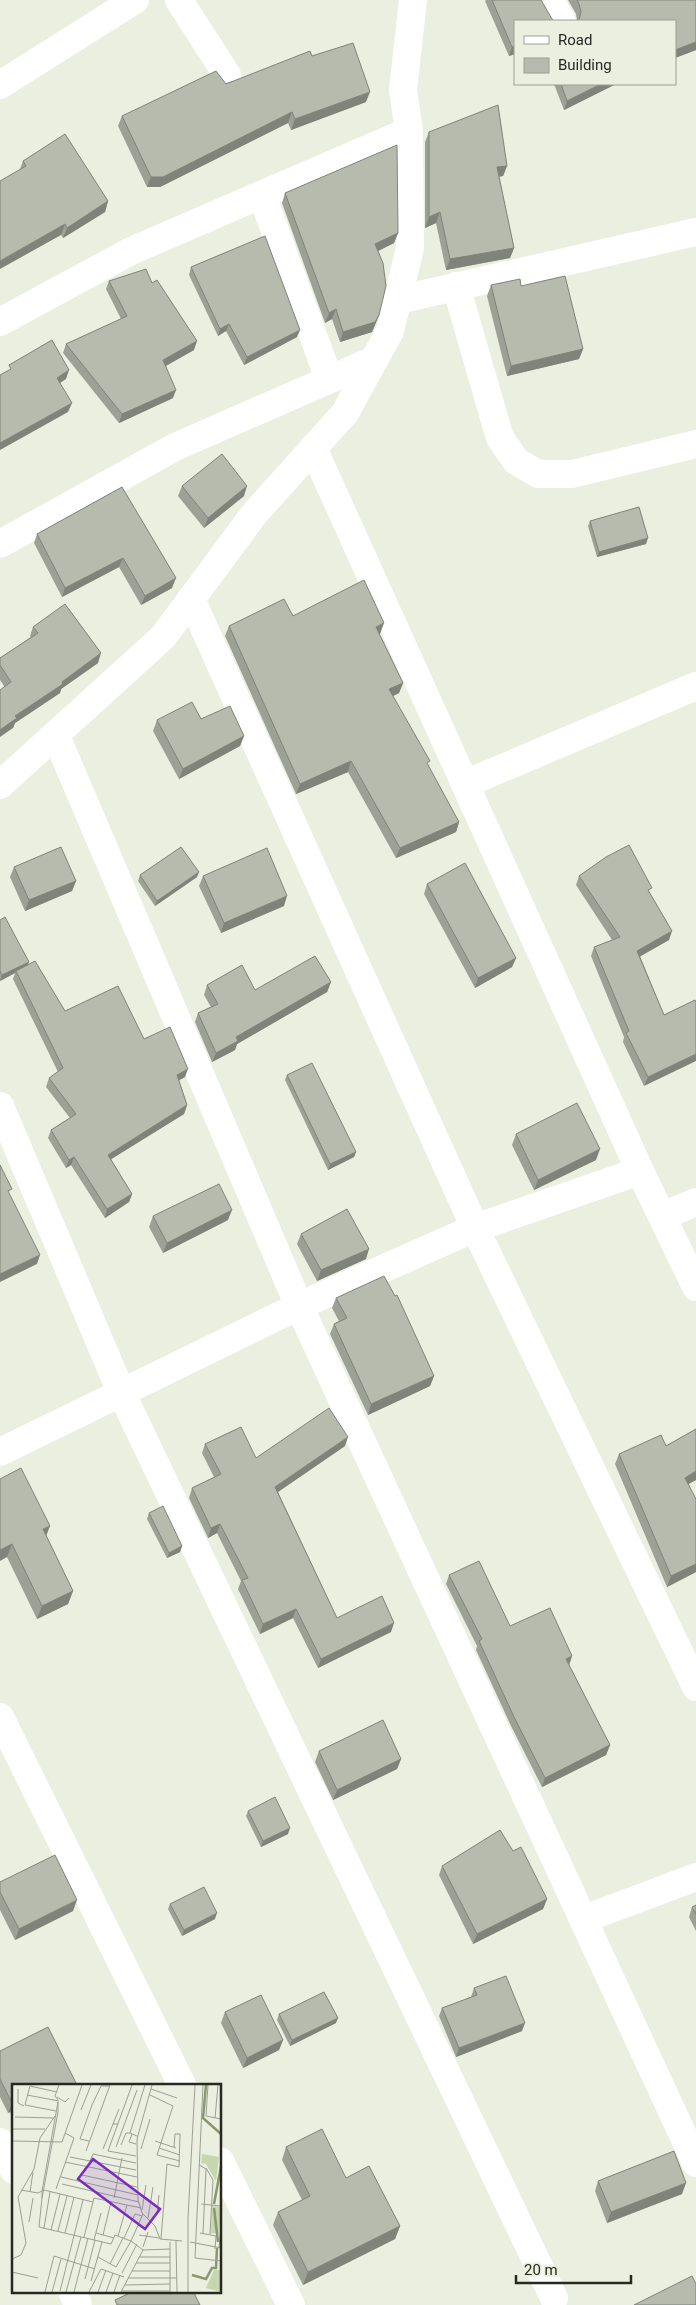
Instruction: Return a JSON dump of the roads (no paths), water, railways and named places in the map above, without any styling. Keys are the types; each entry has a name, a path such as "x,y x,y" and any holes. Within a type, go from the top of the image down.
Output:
{"street":[{"path":"0,85 135,0"},
{"path":"179,0 227,75"},
{"path":"0,785 163,637 255,513 345,413 390,331 410,248 409,131 403,90 413,0"},
{"path":"550,0 561,20"},
{"path":"0,322 131,251 409,131"},
{"path":"262,195 329,379"},
{"path":"398,300 696,232"},
{"path":"456,286 500,438 516,461 538,474 572,474 696,444"},
{"path":"0,544 175,447 374,360"},
{"path":"313,448 640,1171 696,1287"},
{"path":"191,599 475,1228 696,1687"},
{"path":"465,784 696,686"},
{"path":"56,736 299,1306 696,2163"},
{"path":"0,1106 121,1392 554,2298"},
{"path":"0,1452 299,1306 475,1228 640,1171"},
{"path":"663,1216 696,1202"},
{"path":"0,1718 182,2084"},
{"path":"584,1919 696,1877"},
{"path":"0,2142 12,2166"},
{"path":"221,2163 291,2305"},
{"path":"72,2292 78,2305"}]}
